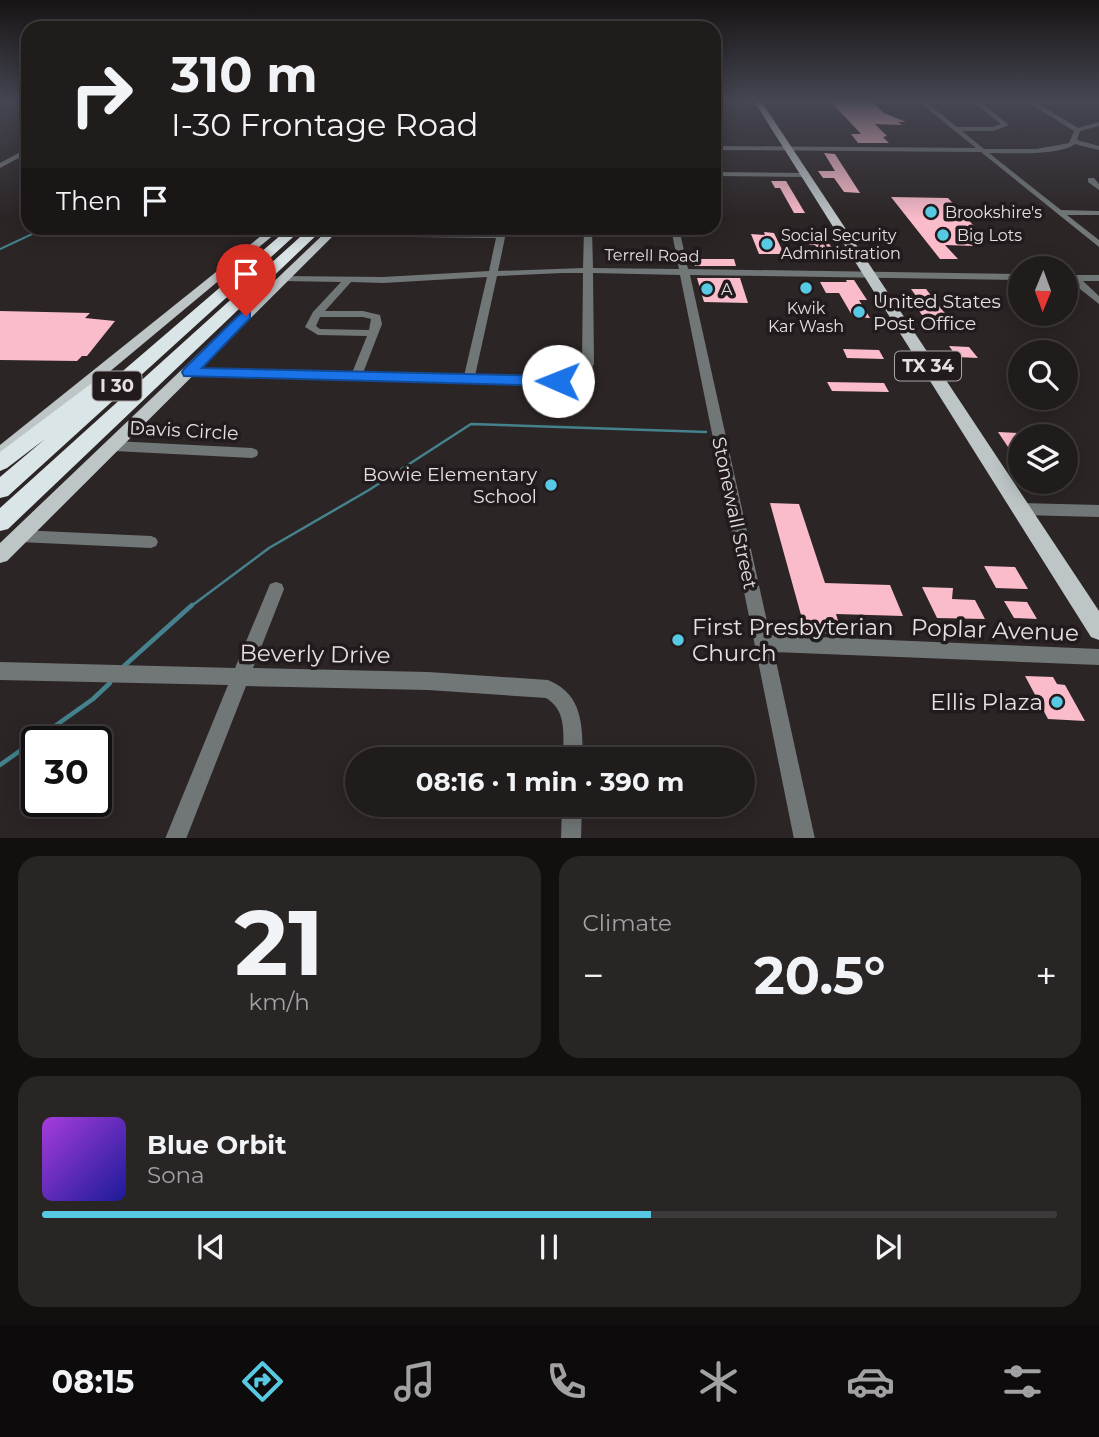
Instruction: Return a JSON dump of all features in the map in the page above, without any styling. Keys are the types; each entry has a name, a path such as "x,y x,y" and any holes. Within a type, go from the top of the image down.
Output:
{"highway":[{"name":"I 30","path":"0,490 288,235"},
{"name":"I 30","path":"0,522 188,346 321,235"},
{"path":"0,463 233,283"}],"main road":[{"name":"TX 34","path":"782,140 1099,630"},
{"path":"0,454 268,235"},
{"path":"0,555 189,372 322,235"}],"street":[{"path":"970,140 1099,244"},
{"path":"721,148 1054,150 1068,146 1073,141 1099,148"},
{"path":"0,166 21,154"},
{"path":"0,159 12,159"},
{"path":"721,174 805,175"},
{"path":"1091,180 1099,188"},
{"path":"1060,212 1099,212"},
{"path":"469,379 500,235"},
{"path":"189,372 574,381 584,376 588,365 588,235"},
{"name":"Stonewall Street","path":"676,235 805,838"},
{"name":"Terrell Road","path":"283,278 383,280 587,270 1008,277"},
{"path":"1078,278 1099,278"},
{"path":"349,279 310,325 314,331 373,333"},
{"path":"1078,284 1099,301"},
{"path":"317,314 373,315 377,319 356,376"},
{"name":"Davis Circle","path":"114,446 252,453"},
{"path":"1021,509 1099,511"},
{"path":"19,536 151,542"},
{"path":"175,838 243,676 276,589"},
{"name":"Poplar Avenue","path":"763,643 1099,657"},
{"name":"Beverly Drive","path":"0,671 428,681 548,689 561,695 568,707 572,723 573,747"},
{"path":"571,838 572,817"}],"building":[{"path":"856,140 886,140 889,143 858,143"},
{"path":"824,153 835,154 860,193 844,192 834,178 823,178 818,171 835,171"},
{"path":"771,181 786,181 805,213 794,213 780,188 775,188"},
{"path":"891,197 948,198 974,226 957,226 975,246 945,245 958,259 940,259"},
{"name":"Social Security Administration","path":"764,232 774,233 784,254 759,254 751,234 765,235"},
{"path":"806,238 825,239 843,261 824,261 815,245 810,245"},
{"path":"692,259 734,259 736,266 695,266"},
{"name":"A","path":"697,278 740,278 748,303 704,302"},
{"path":"846,280 854,280 867,300 859,300 870,318 853,317 839,293 826,293 820,282 847,282"},
{"path":"911,289 926,289 947,316 922,315 917,308 924,307"},
{"path":"0,311 90,313 85,318 115,321 87,356 82,356 77,361 0,360"},
{"path":"949,346 969,347 978,358 957,357"},
{"path":"843,349 879,350 884,359 847,358"},
{"path":"827,382 884,383 889,392 832,391"},
{"path":"998,432 1008,432 1008,447"},
{"path":"770,503 799,504 825,583 890,585 903,616 836,614 842,634 806,633"},
{"path":"984,566 1015,567 1028,589 996,588"},
{"path":"922,587 953,588 952,599 975,600 985,619 937,618"},
{"path":"1004,601 1027,602 1037,619 1014,618"},
{"name":"Ellis Plaza","path":"1025,676 1053,677 1057,684 1065,685 1085,721 1048,719"}],"waterway":[{"path":"0,249 30,235"},
{"path":"190,607 269,548 369,490 471,424 706,432"},
{"path":"124,666 192,605"},
{"path":"0,765 93,699 110,683"}],"place":[{"name":"Brookshire's","path":"931,212"},
{"name":"Big Lots","path":"943,235"},
{"name":"Social Security Administration","path":"767,244"},
{"name":"Kwik Kar Wash","path":"806,288"},
{"name":"A","path":"707,289"},
{"name":"United States Post Office","path":"859,312"},
{"name":"Bowie Elementary School","path":"551,485"},
{"name":"First Presbyterian Church","path":"678,640"},
{"name":"Ellis Plaza","path":"1057,702"}],"route":[{"path":"246,316 189,372 558,381"}]}
